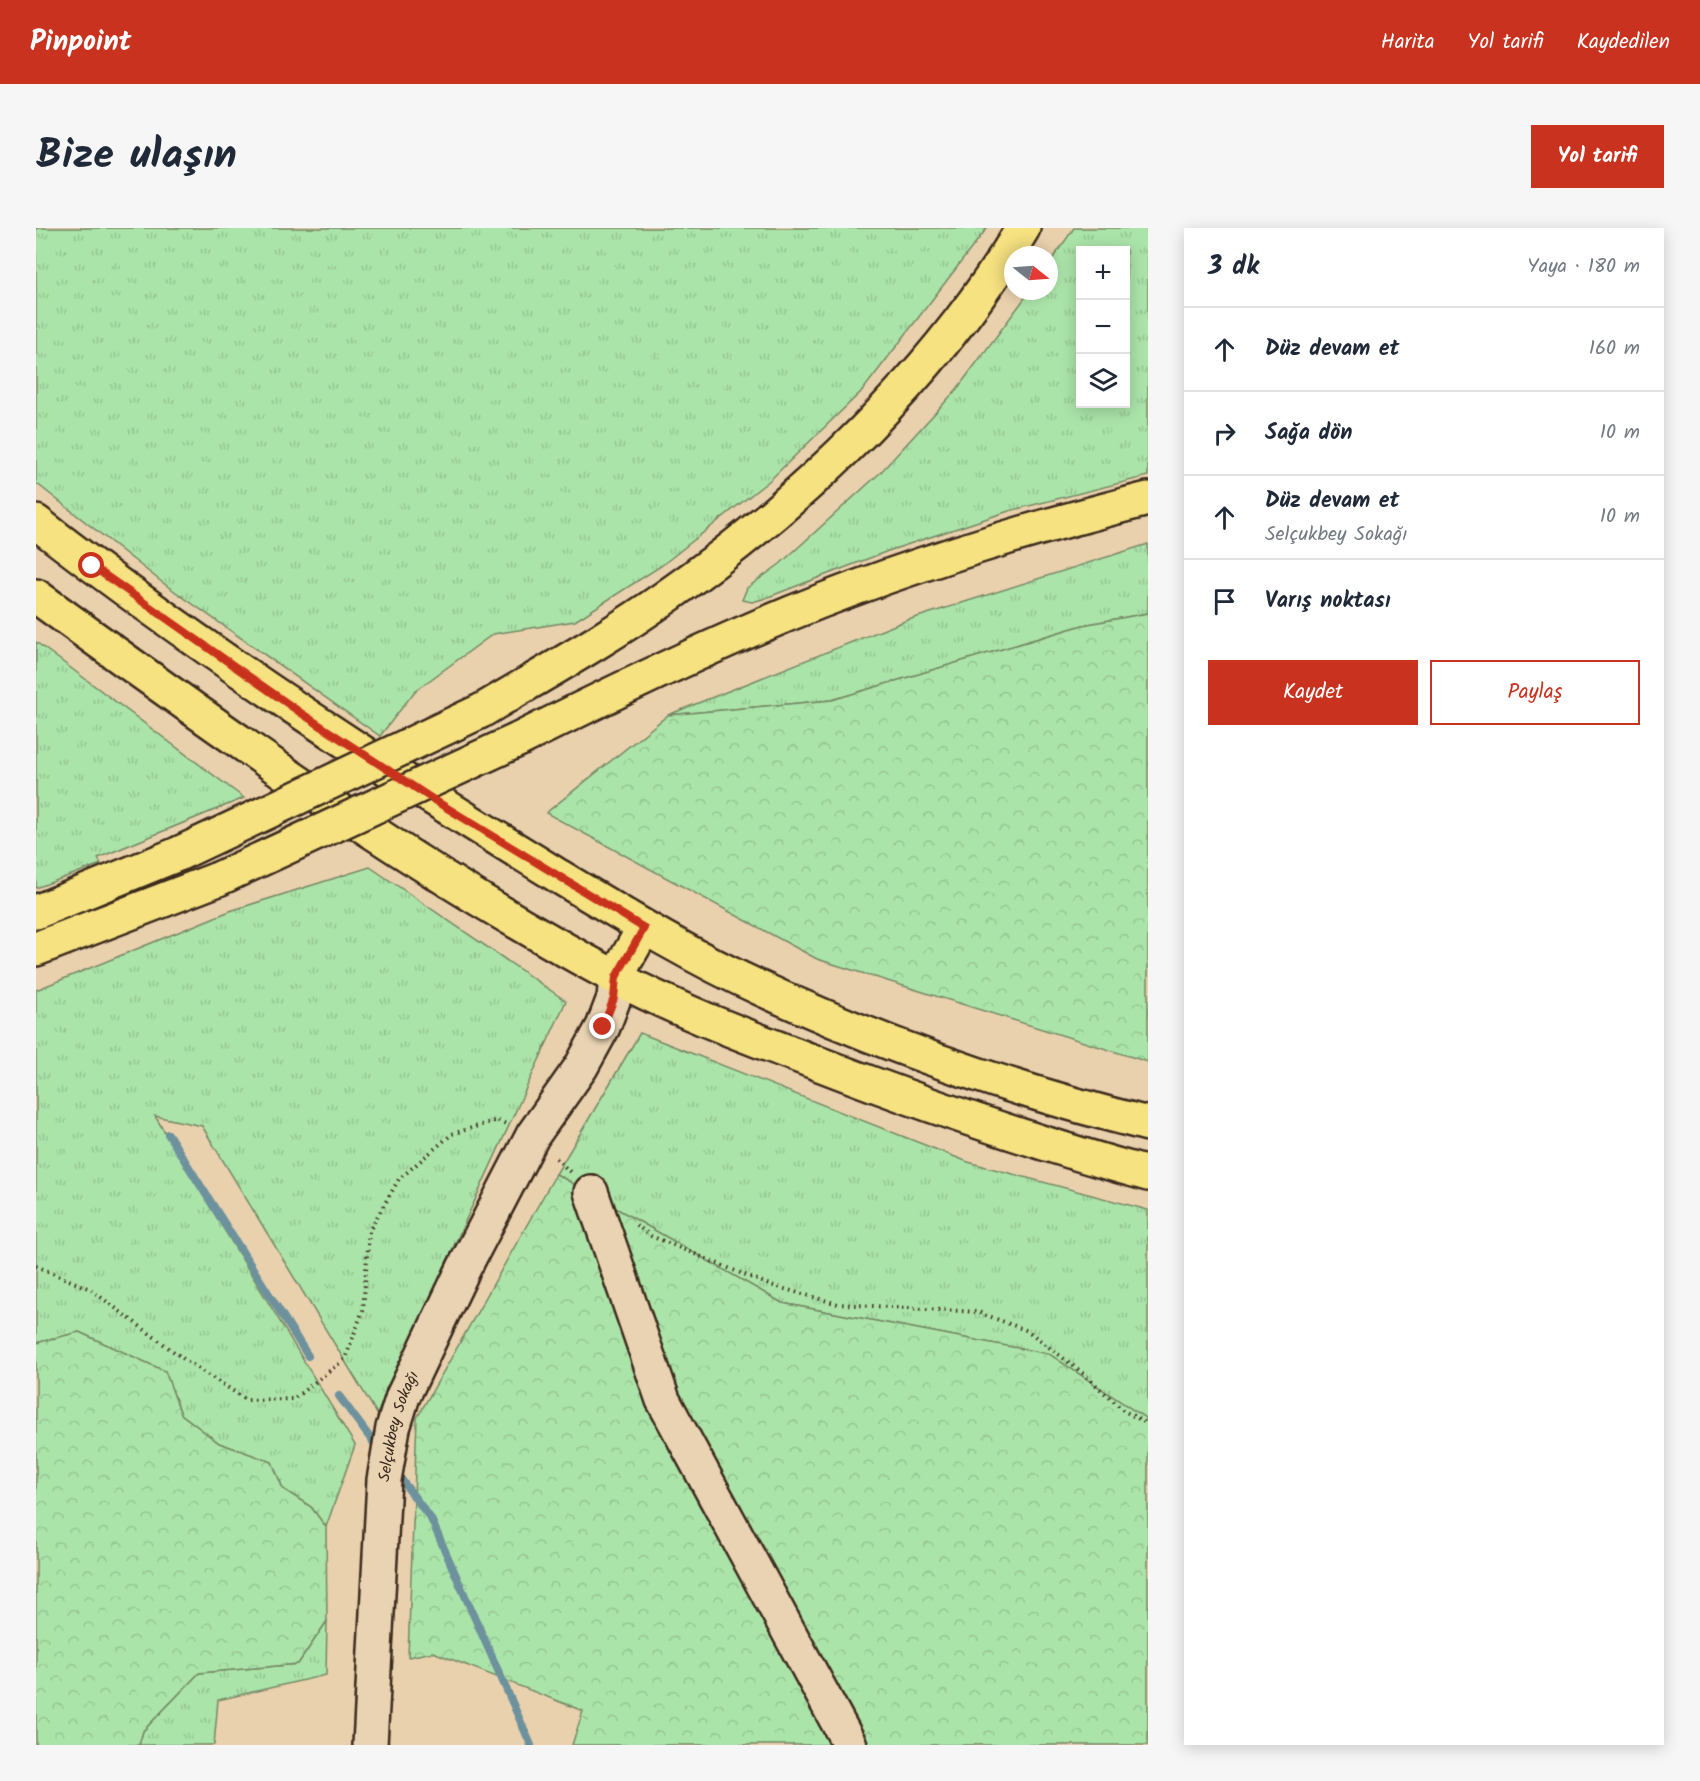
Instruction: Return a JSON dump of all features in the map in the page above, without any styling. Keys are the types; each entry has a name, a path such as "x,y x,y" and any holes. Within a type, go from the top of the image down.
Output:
{"main road":[{"path":"36,912 178,854 481,711 602,640 667,597 793,499 849,447 899,392 972,303 1005,258 1023,228"},
{"path":"36,949 218,879 518,740 634,682 794,612 914,567 1058,521 1148,499"},
{"path":"36,522 92,566 301,713 434,800 644,928 764,990 911,1050 1021,1088 1148,1124"},
{"path":"36,596 262,760 427,866 616,977 749,1037 954,1115 1058,1149 1148,1174"},
{"path":"616,977 644,928"}],"street":[{"name":"Selçukbey Sokağı","path":"370,1745 377,1562 384,1480 393,1428 403,1396 464,1268 533,1135 562,1057 574,1033 591,1006 616,977"},
{"path":"591,1192 663,1400 850,1745"}],"path":[{"path":"36,1266 90,1288 185,1360 247,1400 293,1400 345,1359 363,1310 369,1231 399,1179 452,1134 497,1120 533,1135 591,1192"},
{"path":"634,1224 651,1236 767,1284 838,1304 978,1312 1028,1332 1084,1374 1124,1411 1148,1424"}],"green space":[{"path":"36,228 987,228 863,390 770,480 661,566 575,621 493,634 415,691 380,736 163,583 36,483"},
{"path":"1074,228 1148,228 1148,476 1009,511 888,551 763,599 752,602 742,600 747,588 780,564 880,473 957,389 1023,300 1058,300 1058,251"},
{"path":"1148,544 1148,613 1083,625 832,700 668,715 905,621"},
{"path":"1148,613 1148,1062 817,959 546,813 668,715 832,700 1083,625"},
{"path":"36,642 244,798 98,858 101,864 36,888"},
{"path":"370,867 566,1001 377,1414 202,1126 155,1116 355,1445 326,1527 311,1507 283,1489 272,1462 219,1443 181,1414 165,1371 79,1332 36,1343 36,990 230,911"},
{"path":"640,1033 968,1162 1148,1210 1148,1420 1049,1354 782,1303 556,1174"},
{"path":"556,1174 782,1303 1049,1354 1148,1420 1148,1745 572,1745 583,1711 433,1652 408,1657 417,1418"},
{"path":"79,1332 165,1371 181,1414 219,1443 272,1462 283,1489 311,1507 326,1527 327,1621 298,1664 199,1673 143,1731 139,1745 36,1745 36,1343"},
{"path":"327,1621 326,1675 218,1700 214,1745 139,1745 143,1731 199,1673 298,1664"}],"waterway":[{"path":"168,1134 308,1356"},
{"path":"339,1396 379,1450"},
{"path":"394,1470 431,1519 531,1745"}],"route":[{"path":"92,566 301,713 434,800 644,928 616,977 614,998 603,1027"}]}
